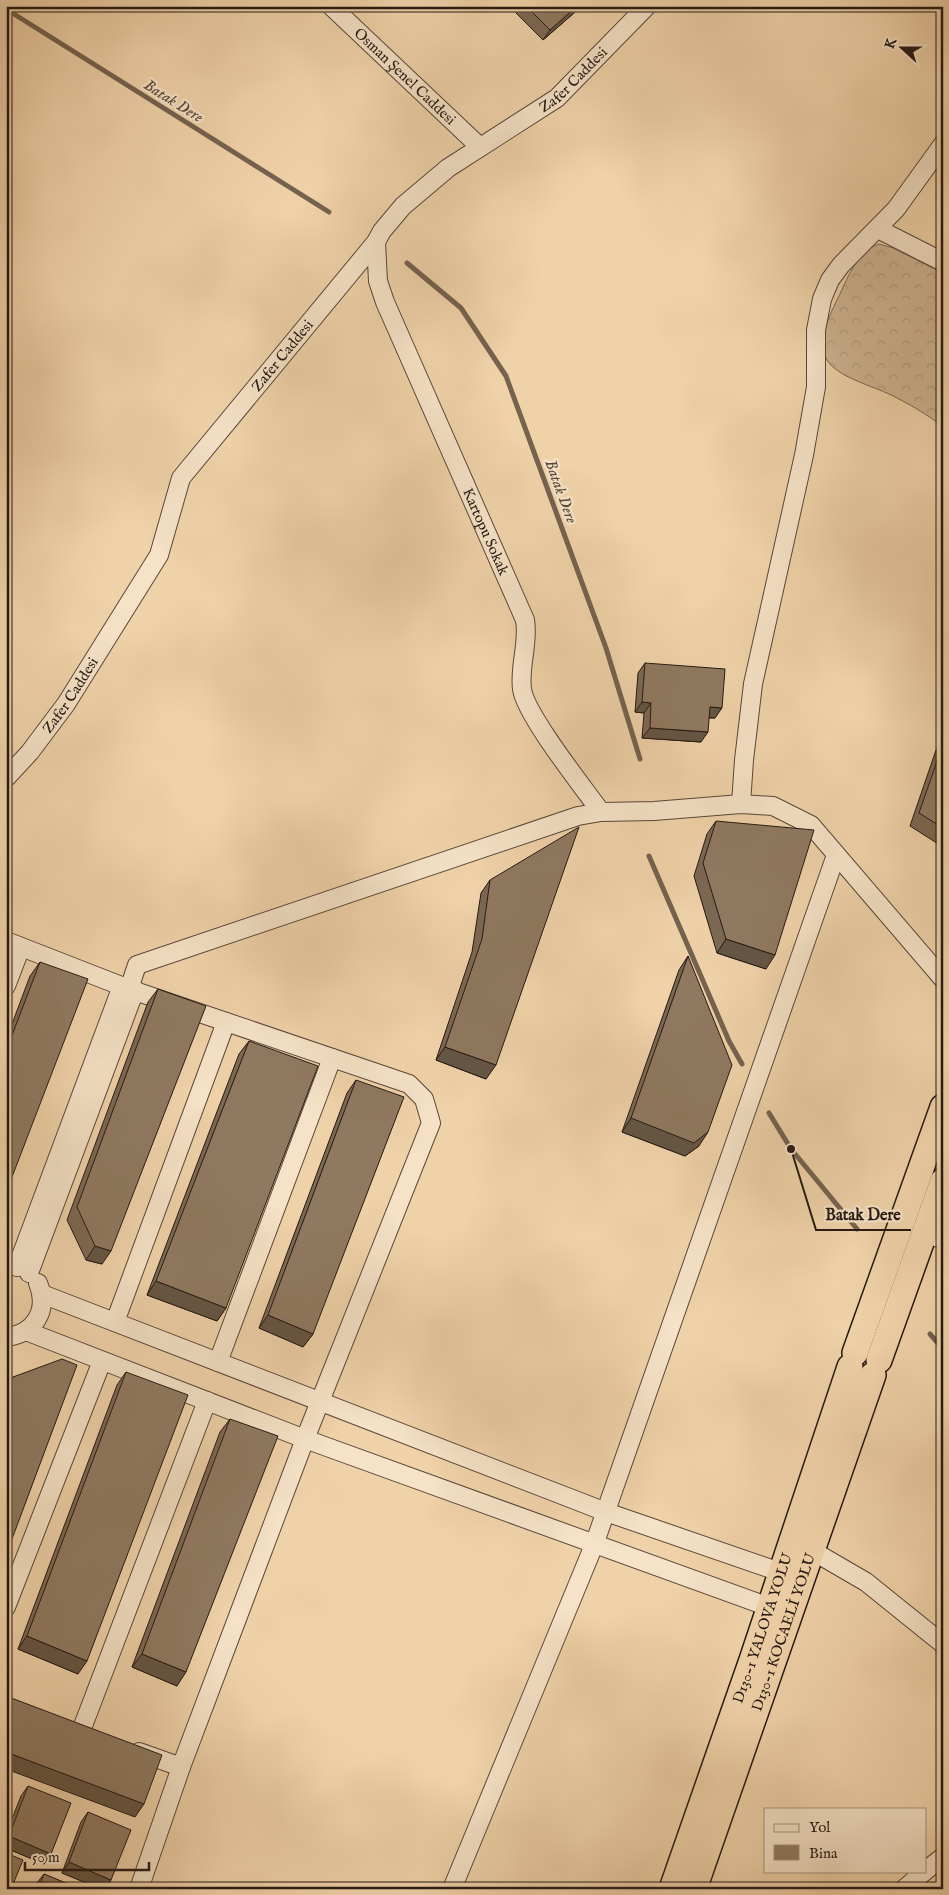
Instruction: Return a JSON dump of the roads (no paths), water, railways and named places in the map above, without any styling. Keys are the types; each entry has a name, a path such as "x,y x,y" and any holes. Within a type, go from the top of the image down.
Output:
{"highway":[{"name":"D130-1 YALOVA YOLU","path":"672,1889 853,1360 943,1107"},
{"name":"D130-1 KOCAELİ YOLU","path":"694,1889 876,1367 934,1235 943,1181"}],"street":[{"name":"Osman Şenel Caddesi","path":"331,6 480,147"},
{"name":"Zafer Caddesi","path":"6,778 30,752 66,704 159,555 181,478 376,242 382,231 403,206 448,168 558,98 647,6"},
{"path":"741,804 753,684 804,455 816,387 816,330 818,314 830,280 841,265 855,248 878,228 896,208 943,144"},
{"path":"878,228 943,262"},
{"name":"Kartopu Sokak","path":"376,242 378,280 385,302 525,620 526,634 521,664 522,692 543,729 601,812"},
{"path":"6,1337 26,1331 37,1322 42,1308 42,1294 38,1282 17,1268 137,965 434,866 557,822 601,812 654,811 741,804 774,806 811,825 943,979"},
{"path":"452,1889 594,1545 836,855"},
{"path":"6,986 14,944 129,988 409,1084 424,1099 431,1123 305,1439 181,1767 139,1889"},
{"path":"115,1322 226,1022"},
{"path":"218,1362 332,1058"},
{"path":"42,1294 606,1512 780,1572"},
{"path":"26,1331 305,1439 769,1607"},
{"path":"6,1607 102,1361"},
{"path":"81,1732 207,1401"},
{"path":"811,1550 866,1582 943,1644"},
{"path":"62,1725 99,1738"},
{"path":"126,1748 181,1767"},
{"path":"904,1889 933,1868"}],"waterway":[{"name":"Batak Dere","path":"6,9 329,212"},
{"name":"Batak Dere","path":"407,263 461,308 506,376 606,648 640,759"},
{"name":"Batak Dere","path":"649,856 729,1041 742,1064"},
{"name":"Batak Dere","path":"769,1113 791,1149 857,1229"},
{"name":"Batak Dere","path":"930,1334 943,1349"}],"place":[{"name":"Batak Dere","path":"791,1149"}]}
